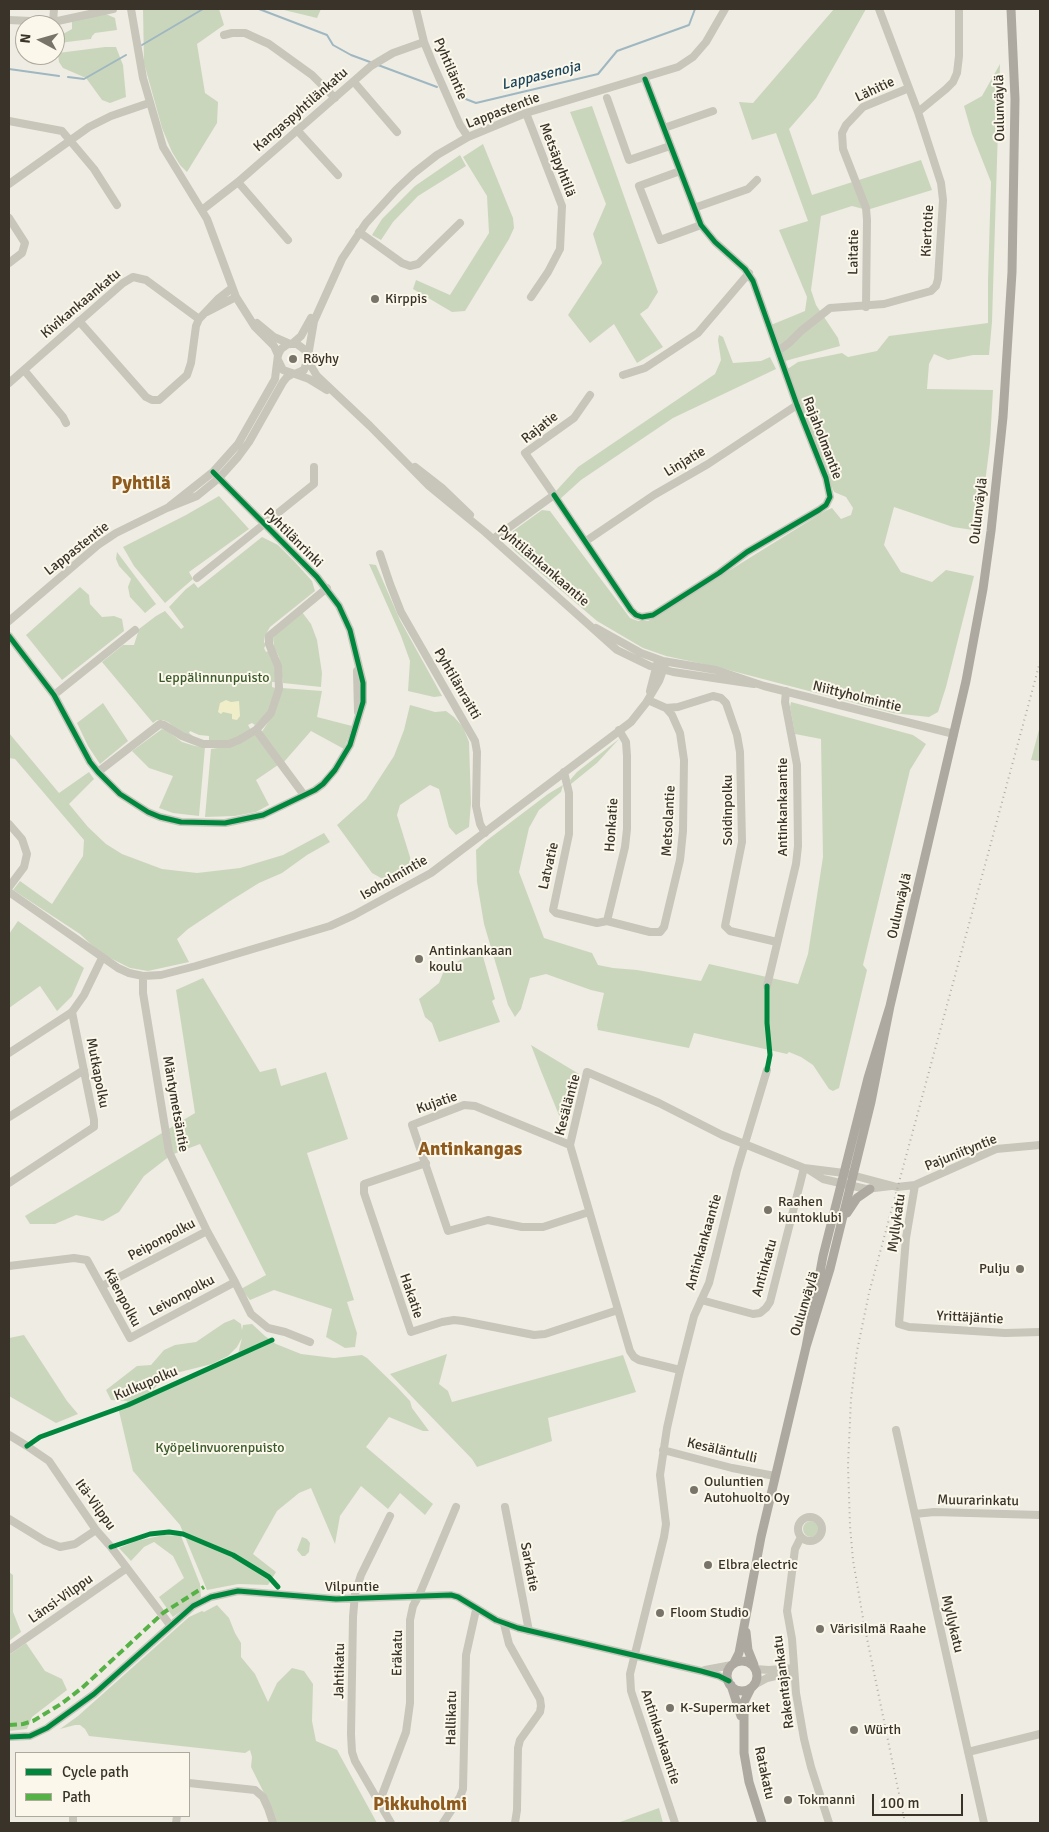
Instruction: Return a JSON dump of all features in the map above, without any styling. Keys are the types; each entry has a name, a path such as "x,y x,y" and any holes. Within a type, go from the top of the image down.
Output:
{"main road":[{"name":"Oulunväylä","path":"733,1664 739,1653 753,1569 803,1359 836,1246 848,1174 868,1078 890,1006 954,734 983,589 1003,417 1012,272 1015,99 1011,9"},
{"name":"Oulunväylä","path":"809,1336 821,1266 846,1185"},
{"path":"836,1246 852,1205 860,1195 870,1189"},
{"name":"Oulunväylä","path":"744,1622 748,1650 755,1668"},
{"path":"743,1661 755,1668 757,1677 752,1686 742,1690 730,1683 728,1671 733,1664 743,1661"},
{"name":"Ratakatu","path":"730,1683 743,1727"},
{"name":"Ratakatu","path":"752,1686 744,1702 744,1753 747,1772 762,1823"}],"street":[{"path":"65,19 113,9"},
{"path":"131,9 149,103 168,158 202,210 236,297 255,327 274,346 283,370 294,374 304,370 308,358 304,348 274,337 250,317"},
{"name":"Pyhtiläntie","path":"416,9 424,42 460,125 468,137"},
{"name":"Lappastentie","path":"292,343 304,331 342,259 359,232 380,206 414,173 437,155 468,137 526,114 678,67 693,58 706,42 725,9"},
{"name":"Kiertotie","path":"778,351 830,308 884,304 932,292 938,280 942,191 918,112 879,9"},
{"path":"918,112 953,82 957,73 959,9"},
{"path":"224,35 245,33 269,44 312,76 335,98"},
{"name":"Kangaspyhtilänkatu","path":"202,210 238,182 371,66 393,53 424,42"},
{"name":"Rajaholmantie","path":"554,495 630,610 639,617 647,617 720,573 747,552 819,510 828,500 829,491 753,281 749,273 715,242 701,225 645,78"},
{"path":"354,82 397,132"},
{"name":"Lähitie","path":"862,198 843,148 842,133 846,124 857,112 870,103 909,88"},
{"path":"607,98 629,160 670,146"},
{"path":"9,184 70,139 110,116 149,103"},
{"path":"664,128 713,111"},
{"name":"Metsäpyhtilä","path":"526,114 562,206 560,248 548,272 531,297"},
{"path":"9,122 62,131 94,169 117,205"},
{"path":"298,130 338,175"},
{"path":"680,171 638,186 660,240 701,225"},
{"path":"694,208 748,189 758,180"},
{"path":"238,182 288,240"},
{"name":"Laitatie","path":"862,198 867,220 866,306"},
{"path":"9,218 25,243 22,253 9,263"},
{"path":"359,232 402,263 410,266 418,264 460,222"},
{"path":"623,375 645,368 698,333 749,273"},
{"name":"Kivikankaankatu","path":"9,383 122,283 132,277 146,280 202,316"},
{"path":"79,321 146,396 155,401 163,398 187,375 191,363 196,326 218,298 232,288"},
{"name":"Lappastentie","path":"308,358 312,330 326,292"},
{"path":"202,316 236,297"},
{"path":"278,358 282,348 292,343"},
{"name":"Lappastentie","path":"9,621 98,545 116,533 167,508 197,496 216,475 238,444 263,402 275,379 278,358"},
{"name":"Pyhtilänkankaantie","path":"308,358 317,376 339,397 400,455 442,488 485,532 584,620 607,643 630,658 661,665"},
{"path":"24,370 64,417 66,423"},
{"name":"Lappastentie","path":"216,475 238,458 283,382 294,374"},
{"name":"Pyhtilänkankaantie","path":"294,374 309,379 339,397"},
{"name":"Rajatie","path":"554,495 525,453 574,418 590,395"},
{"name":"Linjatie","path":"586,541 797,405"},
{"path":"197,578 314,484 314,467"},
{"name":"Pyhtilänrinki","path":"9,636 54,695 90,762 120,794 135,805 160,817 181,822 212,824 263,815 318,788 336,770 350,745 358,718 358,664 350,630 339,606 326,588 293,551 264,525 216,475"},
{"path":"493,539 554,495"},
{"name":"Pyhtilänraitti","path":"380,554 401,612 475,741 477,752 477,816 485,833"},
{"path":"98,772 160,724 182,736 203,744 229,744 240,740 256,730 271,713 279,689 278,666 269,644 269,636 326,588"},
{"path":"54,695 135,630"},
{"path":"661,665 649,698 666,708"},
{"name":"Niittyholmintie","path":"661,665 716,670 754,684 954,734"},
{"name":"Antinkankaantie","path":"767,986 796,864 798,846 796,751 785,702 786,691"},
{"name":"Soidinpolku","path":"666,708 678,707 713,696 720,698 726,703 737,735 740,752 742,842 725,926 730,932 777,942"},
{"name":"Isoholmintie","path":"9,892 102,958 123,971 143,976 161,975 196,966 330,926 416,881 452,858 637,716 649,698"},
{"name":"Metsolantie","path":"607,921 656,932 660,932 664,927 680,860 684,813 683,747 675,721 666,708"},
{"path":"256,730 304,795"},
{"name":"Honkatie","path":"607,921 625,847 627,756 626,742 619,730"},
{"name":"Latvatie","path":"564,772 569,793 569,834 553,910 556,913 597,923 607,921"},
{"path":"9,824 22,838 27,854 24,867 9,887"},
{"path":"9,1053 72,1012 84,995 102,958"},
{"name":"Mäntymetsäntie","path":"143,976 143,993 169,1152 235,1282"},
{"name":"Mutkapolku","path":"9,1183 94,1127 72,1012"},
{"path":"9,1117 84,1070"},
{"name":"Antinkankaantie","path":"674,1823 631,1688 630,1679 666,1524 660,1475 663,1450 680,1370 691,1326 711,1275 744,1145 767,1070"},
{"name":"Kesäläntie","path":"680,1370 639,1360 630,1351 570,1145 587,1072 659,1103 744,1145 807,1169 823,1179 846,1185"},
{"name":"Kujatie","path":"570,1145 475,1106 464,1105 412,1125 448,1231 488,1220 522,1227 543,1227 589,1212"},
{"name":"Pajuniityntie","path":"848,1174 892,1186 906,1187 915,1185 996,1148 1040,1145"},
{"name":"Hakatie","path":"426,1163 364,1184 364,1193 411,1332 454,1320 534,1335 545,1334 618,1310"},
{"name":"Kesäläntie","path":"807,1169 848,1174"},
{"name":"Antinkatu","path":"701,1300 753,1314 760,1313 766,1308 770,1302 807,1169"},
{"name":"Pajuniityntie","path":"846,1185 870,1189 892,1186"},
{"name":"Myllykatu","path":"899,1324 906,1238 915,1185"},
{"name":"Peiponpolku","path":"102,1286 207,1230"},
{"name":"Käenpolku","path":"9,1266 80,1258 87,1260 130,1338"},
{"name":"Leivonpolku","path":"130,1338 235,1282 251,1314 268,1328 285,1332 310,1342"},
{"name":"Yrittäjäntie","path":"899,1324 909,1327 1005,1333 1040,1332"},
{"name":"Myllykatu","path":"896,1430 984,1823"},
{"name":"Itä-Vilppu","path":"9,1435 48,1461 96,1530 170,1625"},
{"name":"Kesäläntulli","path":"663,1450 732,1468 775,1476"},
{"name":"Eräkatu","path":"379,1803 406,1732 410,1703 410,1620 413,1606 456,1507"},
{"name":"Sarkatie","path":"505,1508 529,1631"},
{"name":"Muurarinkatu","path":"915,1514 934,1512 1040,1515"},
{"name":"Jahtikatu","path":"390,1516 361,1575 355,1599 352,1752 359,1769 391,1823"},
{"path":"9,1519 45,1541 60,1547 75,1544 96,1530"},
{"name":"Rakentajankatu","path":"801,1537 795,1550 787,1611 792,1639 798,1711 811,1767 828,1823"},
{"name":"Länsi-Vilppu","path":"9,1650 127,1568"},
{"name":"Vilpuntie","path":"9,1737 23,1737 36,1734 71,1712 94,1694 170,1625 200,1602 231,1592 248,1591 315,1598 355,1599 451,1595 458,1597 476,1610 504,1624 701,1671 719,1676 730,1683"},
{"name":"Hallikatu","path":"443,1823 463,1789 466,1655 476,1610"},
{"path":"504,1624 509,1644 540,1699 541,1706 540,1712 520,1740 518,1748 515,1823"},
{"name":"Vilpuntie","path":"701,1671 733,1664"},
{"path":"755,1668 794,1671"},
{"path":"752,1686 767,1678 794,1671"},
{"path":"968,1752 1040,1734"},
{"path":"190,1784 255,1790 263,1797 273,1823"}],"green space":[{"path":"143,9 219,9 224,25 197,44 205,93 218,102 217,123 187,172 172,152 162,128 144,63"},
{"path":"280,9 321,9 317,18"},
{"path":"834,9 866,9 816,98 789,129 812,195 921,160 932,190 867,210 852,206 821,216 811,290 816,305 838,338 840,346 785,361 771,325 805,311 807,297 779,230 808,221 776,133 752,140 739,102 753,103"},
{"path":"106,14 115,18 117,30 95,33 91,39 65,42 65,33 72,29 72,21"},
{"path":"116,47 123,65 126,97 110,103 102,100 86,78 63,68 61,65 65,65 65,52"},
{"path":"1000,64 992,322 989,355 973,355 948,360 934,354 929,364 927,389 993,390 990,443 979,531 953,527 894,507 884,545 901,572 932,582 946,570 974,576 938,712 929,717 893,713 717,667 666,656 643,648 597,621 511,546 513,531 542,510 550,511 630,618 638,621 648,621 825,511 832,508 841,519 851,515 853,508 846,497 834,492 786,370 798,362 842,353 848,357 877,351 889,336 988,323 991,182 972,134 964,106 982,96"},
{"path":"592,106 658,292 648,308 640,314 663,347 637,363 614,324 590,343 568,315 602,263 593,234 606,204 570,112"},
{"path":"483,144 513,218 514,228 465,311 452,312 413,289 416,280 450,295 489,233 487,196 463,157"},
{"path":"460,155 466,166 418,196 393,222 381,240 372,235 382,219 415,186"},
{"path":"719,335 723,337 733,363 761,361 770,357 776,369 673,418 581,480 560,499 556,491 578,467 715,374 721,360"},
{"path":"219,496 249,529 189,572 193,579 165,603 134,566 123,547"},
{"name":"Leppälinnunpuisto","path":"262,537 278,545 295,562 312,581 315,591 270,627 265,636 264,642 266,645 264,648 266,652 268,651 274,663 276,682 272,682 272,687 276,688 267,713 255,725 252,723 248,725 251,730 233,740 209,741 209,736 199,735 190,731 189,733 193,738 181,733 163,720 157,720 153,723 102,662 123,645 134,645 139,629 165,611 181,629 184,627 169,607 186,589 194,583 198,588"},
{"path":"117,552 156,604 145,613 130,597 128,587 131,579 119,566 116,559"},
{"path":"369,564 376,565 400,620 442,696 434,697 408,691 410,661"},
{"path":"80,587 89,595 90,604 102,617 114,616 122,619 124,631 62,680 26,635"},
{"path":"302,612 311,624 317,640 322,673 321,687 283,683 279,657 274,647 273,638"},
{"path":"282,688 322,691 317,717 352,726 344,749 311,731 283,763 261,733 273,715"},
{"path":"791,702 913,735 926,744 910,770 863,965 867,970 839,1088 833,1091 829,1089 813,1065 789,1052 787,1054 694,1033 689,1048 598,1030 597,1025 604,993 546,974 530,978 521,1009 515,1017 508,1005 484,924 477,882 476,850 548,794 563,785 561,792 539,810 529,828 519,872 544,938 592,953 598,965 613,968 637,970 701,981 709,964 798,984 808,954 823,857 821,739 795,734 790,707"},
{"path":"103,703 128,741 100,764 88,746 77,723"},
{"path":"410,705 435,712 446,711 463,727 469,742 471,803 469,827 456,835 449,827 439,789 430,785 400,805 397,815 411,866 392,877 381,878 372,873 337,825 366,799 394,756 404,730"},
{"path":"1040,726 1040,761 1031,760"},
{"path":"162,729 182,742 205,747 199,816 173,813 159,808 173,776 149,768 132,751"},
{"path":"9,733 59,793 89,772 94,779 69,804 88,827 106,844 122,854 162,869 197,873 240,868 283,855 324,833 330,842 307,855 282,873 259,883 188,929 177,939 189,962 148,971 130,968 100,953 80,934 13,890 20,881 52,904 83,856 84,840 15,759 9,758"},
{"path":"255,735 278,765 256,780 269,805 256,812 235,816 205,817 211,749 237,745"},
{"path":"619,739 597,763 571,784 570,780 577,772"},
{"path":"18,921 84,968 72,996 57,1011 40,986 9,1008 9,934"},
{"path":"482,953 495,999 492,1001 500,1022 439,1042 432,1023 425,1017 419,999 439,983 443,973 448,968 460,960"},
{"path":"203,978 260,1072 276,1068 281,1086 326,1072 348,1139 307,1153 354,1300 347,1302 357,1333 355,1347 345,1348 326,1337 332,1309 274,1290 250,1300 241,1289 266,1275 200,1144 171,1155 144,1176 119,1212 103,1221 76,1215 55,1224 30,1224 25,1216 195,1113 176,990"},
{"path":"531,1045 579,1074 565,1130 541,1071"},
{"name":"Kyöpelinvuorenpuisto","path":"234,1319 241,1324 242,1330 243,1325 252,1324 276,1344 301,1354 334,1358 362,1355 367,1358 410,1401 412,1408 429,1431 423,1431 389,1417 366,1447 433,1504 425,1515 400,1493 388,1509 361,1486 340,1516 335,1544 311,1488 299,1493 277,1511 253,1554 276,1572 268,1585 238,1584 207,1590 180,1525 133,1471 118,1407 128,1401 111,1400 106,1390 137,1366 151,1365 164,1350 175,1345 196,1342 224,1323","holes":["242,1338 238,1354 152,1391 161,1381 172,1374 212,1364 228,1356 237,1347"]},
{"path":"24,1335 67,1401 78,1414 56,1423 9,1396 9,1338"},
{"path":"447,1354 439,1384 448,1391 452,1402 623,1355 636,1392 548,1418 552,1441 477,1467 472,1459 390,1374"},
{"path":"808,1521 814,1521 819,1526 817,1535 808,1537 803,1532 803,1526"},
{"path":"164,1535 181,1536 200,1584 201,1597 173,1617 159,1597 184,1578 173,1556 154,1542 144,1547 131,1561 119,1548 136,1541"},
{"path":"302,1537 310,1543 309,1552 305,1556 302,1556 297,1550"},
{"path":"9,1572 13,1575 13,1612 21,1632 9,1641"},
{"path":"217,1605 229,1618 241,1643 241,1657 255,1674 268,1702 277,1683 292,1668 304,1671 313,1684 312,1721 316,1741 337,1750 377,1823 276,1823 268,1801 251,1767 252,1757 250,1750 245,1753 89,1736 80,1725 60,1729 78,1716 189,1617"},
{"path":"26,1643 45,1671 62,1679 67,1690 32,1717 27,1729 9,1731 9,1655"},
{"path":"659,1808 663,1823 619,1823 620,1822"}],"sand":[{"path":"226,700 231,702 239,701 240,716 237,720 232,719 232,714 223,712 221,714 218,712 220,703"}],"waterway":[{"name":"Lappasenoja","path":"142,45 203,9"},
{"name":"Lappasenoja","path":"259,9 327,35 333,45 351,55 370,62"},
{"name":"Lappasenoja","path":"458,96 476,103 598,74 617,51 689,25 695,9"},
{"name":"Lappasenoja","path":"68,77 84,79 126,55"},
{"name":"Lappasenoja","path":"378,65 437,87"},
{"name":"Lappasenoja","path":"9,69 59,76"}],"railway":[{"path":"905,1823 864,1624 853,1560 848,1465 851,1399 857,1351 869,1293 1040,662"}],"marked path":[{"path":"9,1725 33,1721 61,1704 82,1688 163,1613 204,1587"}],"cycle path":[{"path":"554,495 631,610 636,615 642,617 653,615 719,573 747,552 819,510 826,505 830,497 826,478 797,405 753,281 745,269 715,242 701,225 645,79"},
{"path":"9,636 54,695 90,762 120,794 148,812 181,822 225,823 263,815 315,790 323,784 335,770 350,745 363,702 363,683 350,630 339,606 317,577 213,472"},
{"path":"767,986 767,1023 770,1055 767,1070"},
{"name":"Kulkupolku","path":"27,1446 40,1437 128,1405 272,1340"},
{"path":"111,1547 150,1534 169,1532 183,1534 233,1555 269,1577 278,1587"},
{"path":"9,1737 30,1736 47,1728 94,1694 193,1606 211,1597 238,1591 336,1599 451,1595 458,1597 496,1620 518,1628 701,1671 729,1681"}],"place":[{"name":"Kirppis","path":"375,299"},
{"name":"Röyhy","path":"293,359"},
{"name":"Antinkankaan koulu","path":"419,959"},
{"name":"Raahen kuntoklubi","path":"768,1210"},
{"name":"Pulju","path":"1020,1269"},
{"name":"Ouluntien Autohuolto Oy","path":"694,1490"},
{"name":"Elbra electric","path":"708,1565"},
{"name":"Floom Studio","path":"660,1613"},
{"name":"Värisilmä Raahe","path":"820,1629"},
{"name":"K-Supermarket","path":"670,1708"},
{"name":"Würth","path":"854,1730"},
{"name":"Tokmanni","path":"788,1800"}],"district":[{"name":"Pyhtilä","path":"141,484"},
{"name":"Antinkangas","path":"470,1150"},
{"name":"Pikkuholmi","path":"420,1805"}]}
